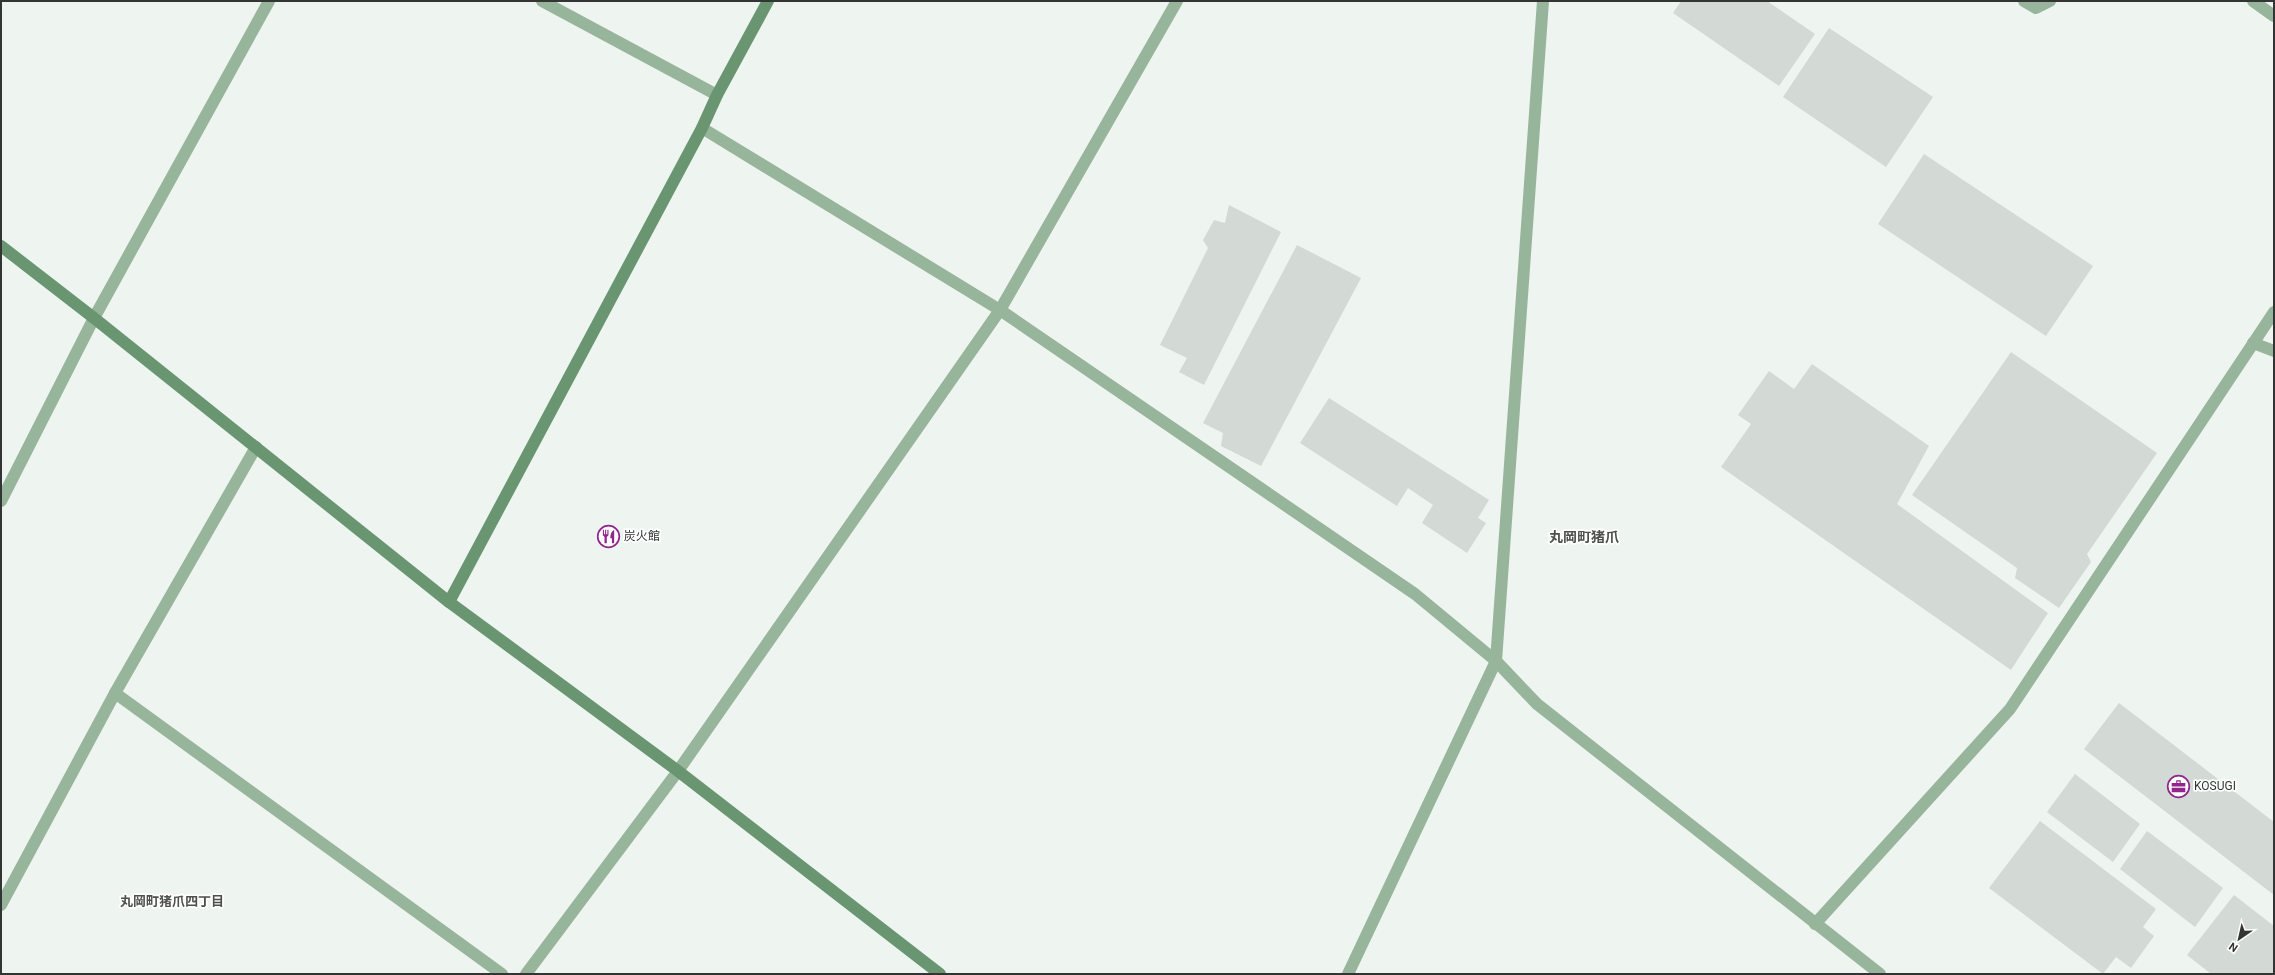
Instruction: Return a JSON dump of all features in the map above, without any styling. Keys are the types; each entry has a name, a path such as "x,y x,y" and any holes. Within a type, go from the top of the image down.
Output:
{"street":[{"path":"1,501 94,318 269,1"},
{"path":"542,1 717,95"},
{"path":"449,602 702,128 717,95 768,1"},
{"path":"526,974 678,771 1000,310 1177,1"},
{"path":"1348,974 1496,661 1543,1"},
{"path":"2024,1 2036,8 2050,1"},
{"path":"2253,1 2274,16"},
{"path":"702,128 1000,310 1415,594 1496,661 1537,704 1880,974"},
{"path":"1,246 94,318 449,602 678,771 940,974"},
{"path":"1815,924 2010,709 2274,312"},
{"path":"2253,343 2274,350"},
{"path":"1,905 115,693 256,447"},
{"path":"115,693 502,974"}],"building":[{"path":"1681,1 1767,1 1815,34 1779,86 1673,13"},
{"path":"1829,28 1933,97 1886,167 1783,97"},
{"path":"1924,154 2093,266 2046,336 1878,224"},
{"path":"1229,205 1281,232 1204,385 1179,372 1187,358 1160,345 1208,248 1203,240 1214,220 1225,223"},
{"path":"1297,245 1361,278 1261,466 1221,446 1223,433 1203,423"},
{"path":"2011,352 2157,453 2087,554 2091,562 2059,608 2015,578 2017,568 1912,495"},
{"path":"1812,364 1929,446 1897,504 2048,613 2011,670 1721,467 1751,424 1738,415 1769,371 1794,389"},
{"path":"1329,398 1489,500 1478,518 1486,523 1467,553 1422,523 1433,505 1408,488 1397,506 1300,443"},
{"name":"KOSUGI","path":"2119,703 2274,822 2274,895 2084,749"},
{"path":"2075,774 2140,824 2113,862 2047,812"},
{"path":"2040,821 2156,909 2143,927 2154,936 2131,968 2116,957 2103,974 1989,888"},
{"path":"2147,831 2223,888 2195,927 2120,869"},
{"path":"2234,895 2274,926 2274,974 2211,974 2187,955"}],"place":[{"name":"炭火館","path":"609,536"},
{"name":"KOSUGI","path":"2179,786"}],"district":[{"name":"丸岡町猪爪","path":"1584,537"},
{"name":"丸岡町猪爪四丁目","path":"172,901"}]}
